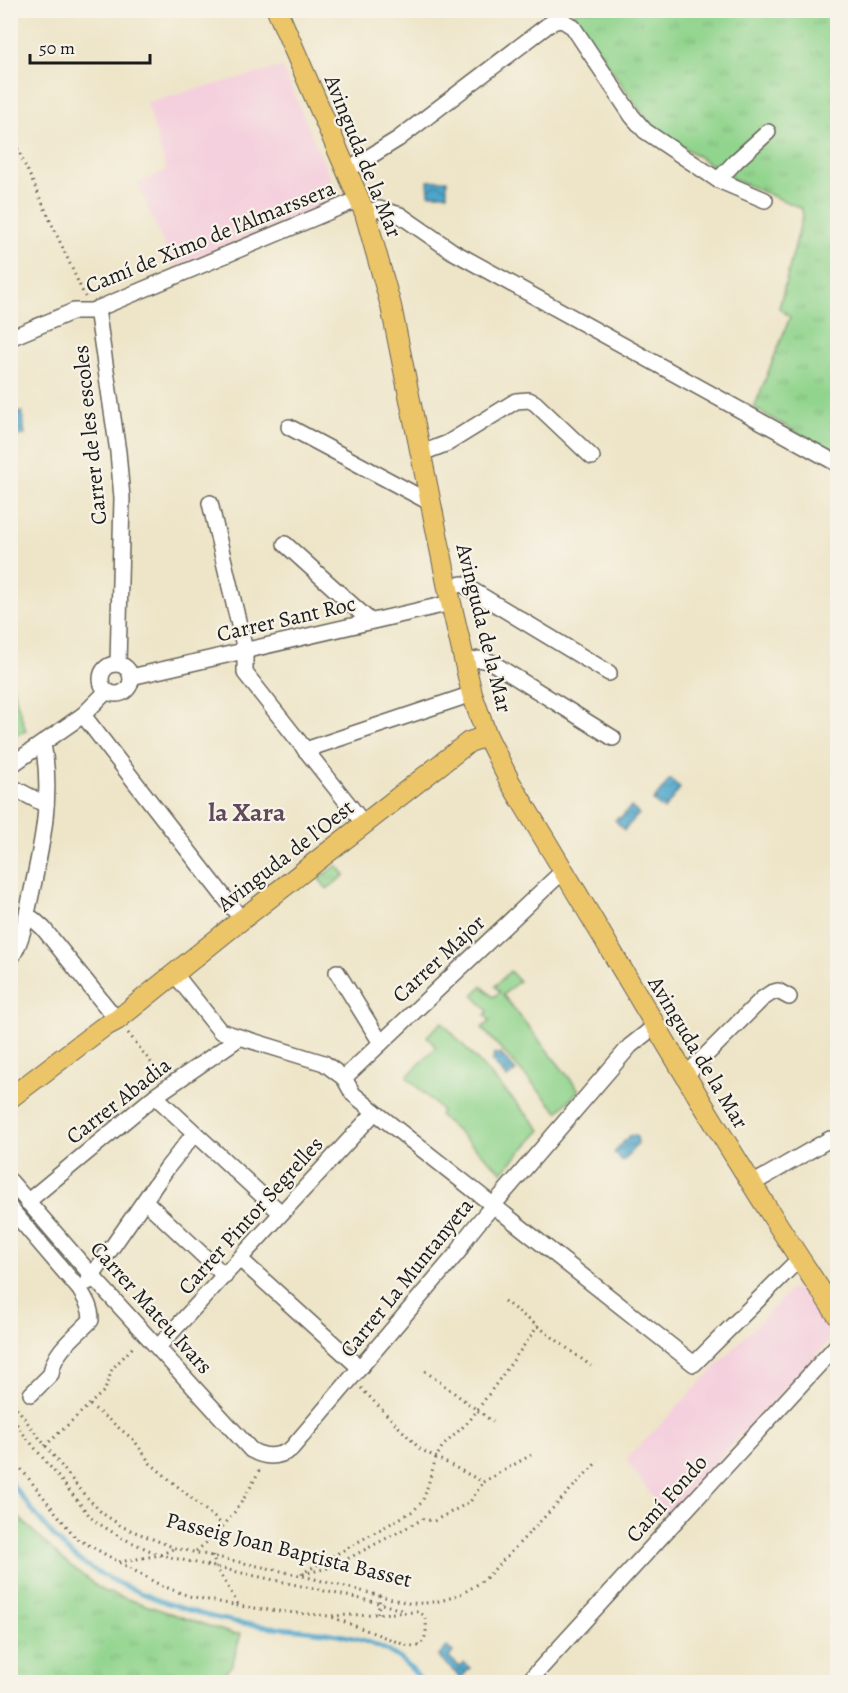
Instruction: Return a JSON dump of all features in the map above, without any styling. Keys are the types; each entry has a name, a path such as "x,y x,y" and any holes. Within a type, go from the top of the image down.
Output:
{"main road":[{"name":"Avinguda de la Mar","path":"279,17 348,170 362,206 389,297 465,663 472,694 487,736 510,782 685,1076 798,1260 837,1316"},
{"name":"Avinguda de l'Oest","path":"10,1098 102,1028 117,1020 469,742 487,736"}],"street":[{"path":"348,170 398,140 548,25 562,20 573,27 632,116 645,131 718,180 765,200"},
{"path":"718,180 736,160 768,132"},
{"path":"362,206 400,215 452,251 836,461"},
{"name":"Camí de Ximo de l'Almarssera","path":"10,338 74,311 94,310 362,206"},
{"name":"Carrer de les escoles","path":"94,310 118,452 122,498 123,537 118,664"},
{"path":"422,453 448,443 516,402 529,400 535,403 592,457"},
{"path":"289,427 431,503"},
{"path":"210,503 245,650 245,673 364,824"},
{"path":"285,544 370,621"},
{"path":"450,595 462,584 609,673"},
{"name":"Carrer Sant Roc","path":"130,677 370,621 450,595"},
{"path":"465,663 479,659 491,662 613,738"},
{"path":"118,664 126,669 130,677 129,686 116,694 107,691 102,683 102,674 108,666 118,664"},
{"path":"10,766 83,715 107,691"},
{"path":"305,750 472,694"},
{"path":"83,715 242,920"},
{"path":"10,960 21,938 43,842 47,767 43,744"},
{"path":"10,786 46,806"},
{"name":"Carrer Major","path":"344,1078 563,871"},
{"path":"33,919 43,928 117,1020"},
{"path":"337,972 381,1043"},
{"path":"174,973 220,1031 319,1061 344,1078 353,1094 375,1112 694,1364 798,1260"},
{"path":"685,1076 762,999 778,991 789,997"},
{"name":"Carrer La Muntanyeta","path":"265,1456 278,1456 291,1449 459,1251 466,1238 630,1046 655,1026"},
{"name":"Carrer Abadia","path":"27,1202 156,1096 238,1038"},
{"path":"156,1096 281,1213"},
{"name":"Carrer Pintor Segrelles","path":"158,1347 375,1112"},
{"path":"80,1290 93,1277 194,1134"},
{"path":"752,1184 830,1139"},
{"name":"Carrer Mateu Ivars","path":"10,1181 93,1277 251,1450 265,1456"},
{"path":"145,1201 225,1276"},
{"path":"10,1208 80,1290 89,1305 91,1320 57,1356 52,1363 51,1374 31,1394"},
{"path":"240,1259 356,1373"},
{"name":"Camí Fondo","path":"528,1683 837,1344"}],"path":[{"path":"10,132 94,310"},
{"path":"117,1020 170,1086"},
{"path":"504,1301 591,1366"},
{"path":"299,1575 418,1507 425,1495 436,1458 442,1447 470,1420 538,1326"},
{"path":"45,1446 105,1390 112,1369 146,1334"},
{"path":"425,1371 493,1422"},
{"path":"356,1373 420,1449 483,1482"},
{"name":"Passeig Joan Baptista Basset","path":"10,1398 81,1491 102,1513 123,1527 175,1548 299,1575 408,1603 423,1604 458,1596 471,1590 486,1578 598,1461"},
{"path":"90,1405 134,1440 150,1463 223,1525"},
{"path":"10,1414 93,1520 122,1538 160,1556 380,1603 406,1612 424,1615 426,1620 423,1643 416,1647 328,1616"},
{"path":"10,1455 76,1538 160,1585 189,1596 239,1606 328,1616 406,1612"},
{"path":"299,1575 332,1567 423,1519 434,1521 470,1502 483,1482 531,1455"},
{"path":"196,1551 212,1539 250,1491 265,1456"},
{"path":"119,1562 160,1556 175,1548"},
{"path":"212,1555 216,1567 239,1606"},
{"path":"378,1614 380,1595"}],"shaded area":[{"path":"282,67 339,198 173,267 138,184 166,170 147,102"},
{"path":"800,1289 833,1337 666,1515 626,1460 790,1290"}],"green space":[{"path":"579,10 837,11 838,447 834,454 754,408 790,317 779,308 803,214 801,208 733,179 651,126 573,15"},
{"path":"11,682 26,731 10,736"},
{"path":"337,865 345,875 327,889 319,879"},
{"path":"510,971 519,981 503,995 579,1090 558,1112 482,1028 490,1021 485,1015 488,1011 473,995 482,986 493,997 500,992 495,986"},
{"path":"442,1022 541,1130 502,1172 439,1115 442,1111 407,1077 436,1047 427,1036"},
{"path":"10,1509 62,1559 103,1591 233,1634 241,1634 232,1665 216,1682 11,1682"}],"water":[{"path":"447,180 447,194 429,194 428,181"},
{"path":"15,409 18,413 22,412 25,435 14,437 10,414"},
{"path":"670,779 680,788 664,810 653,801"},
{"path":"631,807 639,814 624,830 615,820"},
{"path":"495,1053 498,1055 500,1053 516,1071 507,1078 492,1061"},
{"path":"634,1135 638,1143 623,1161 614,1153 629,1136"},
{"path":"447,1647 453,1652 449,1657 460,1667 464,1663 470,1668 461,1678 438,1657"}],"waterway":[{"path":"10,1482 69,1552 113,1580 165,1602 216,1618 315,1631 364,1641 386,1650 406,1663 422,1682"}],"district":[{"name":"la Xara","path":"247,812"}]}
